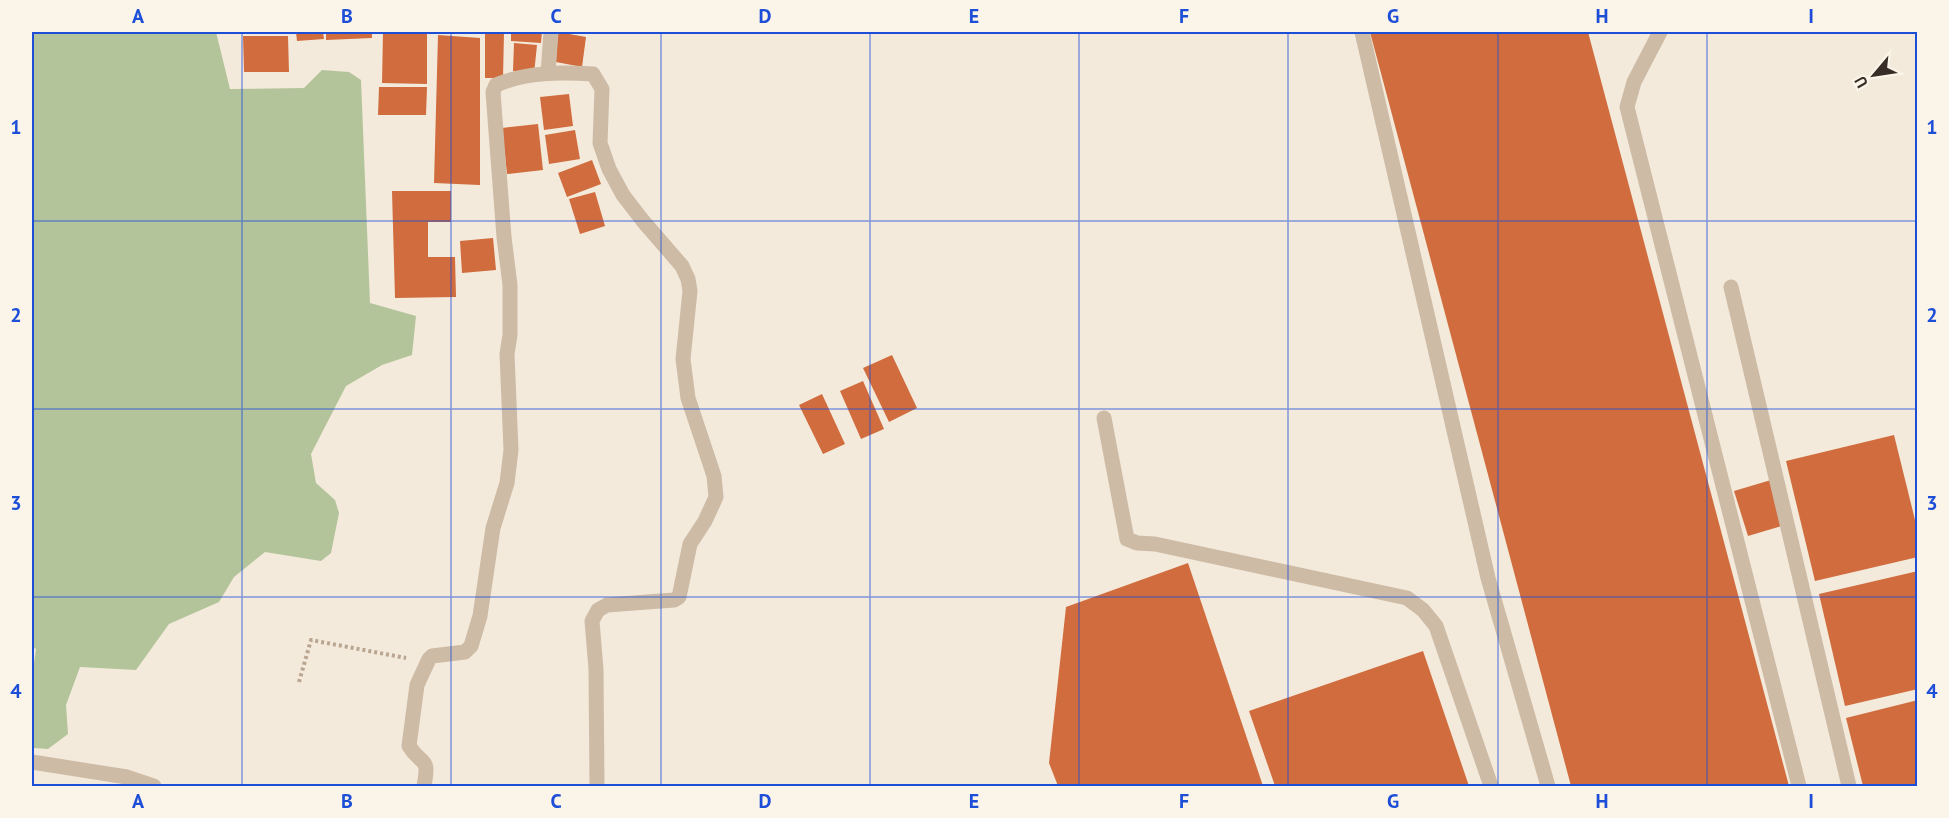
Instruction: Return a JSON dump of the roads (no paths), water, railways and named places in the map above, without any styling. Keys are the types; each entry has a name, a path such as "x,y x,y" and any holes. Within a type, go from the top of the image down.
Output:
{"street":[{"path":"548,73 550,32"},
{"path":"1362,32 1488,578 1548,786"},
{"path":"1660,32 1634,82 1627,107 1799,786"},
{"path":"424,786 426,764 409,746 417,685 427,662 432,657 465,652 471,646 480,616 493,528 507,483 511,450 507,354 510,334 510,285 493,92 496,85 506,81 548,73 593,74 598,80 602,89 600,143 609,169 623,195 643,222 682,266 688,279 690,291 684,369 688,398 714,476 716,497 705,521 690,544 679,597 674,600 601,607 594,614 592,621 596,669 597,786"},
{"path":"1731,287 1849,786"},
{"path":"1104,418 1127,539 1137,543 1155,544 1407,598 1423,610 1436,626 1491,786"},
{"path":"32,762 127,777 154,786"}]}
